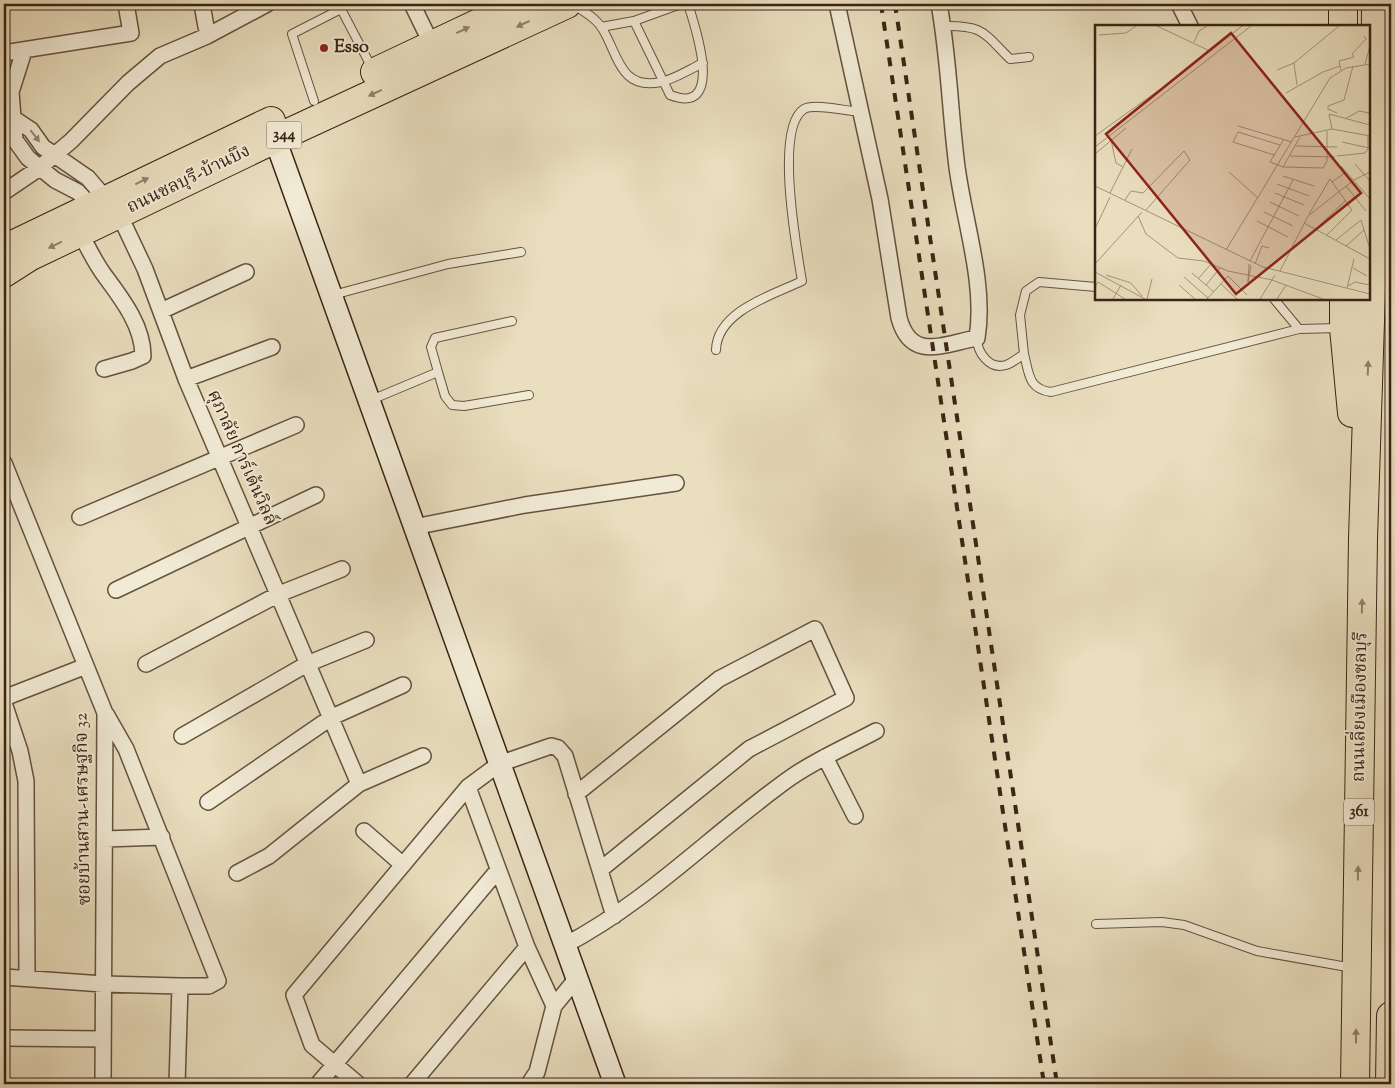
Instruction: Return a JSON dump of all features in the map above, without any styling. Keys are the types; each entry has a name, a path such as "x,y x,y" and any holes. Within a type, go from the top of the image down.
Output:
{"highway":[{"name":"ถนนชลบุรี-บ้านบึง","path":"4,273 29,257 80,233 105,206 314,101 519,4"},
{"name":"ถนนชลบุรี-บ้านบึง","path":"4,249 105,206 276,139 567,4"},
{"path":"1342,4 1343,25"},
{"name":"ถนนเลี่ยงเมืองชลบุรี","path":"1354,1084 1363,539 1375,166 1376,4"},
{"name":"ถนนเลี่ยงเมืองชลบุรี","path":"1344,300 1344,328 1363,539"},
{"path":"1390,1084 1391,1016"}],"street":[{"path":"4,53 131,33 126,4"},
{"path":"202,4 206,27"},
{"path":"4,192 54,156 128,83 160,56 207,36 267,4"},
{"path":"412,4 432,45"},
{"path":"837,4 880,199 903,332 910,342 921,348 977,338 979,327 977,286 956,166 943,26 939,4"},
{"path":"1179,4 1190,25"},
{"path":"24,51 11,92 15,140 38,169 105,206"},
{"path":"13,118 31,130 42,147 88,178 105,206"},
{"path":"276,139 615,1084"},
{"name":"ศุภาลัย การ์เด้นวิลล์","path":"105,206 145,270 186,379 359,784"},
{"path":"80,233 105,276 120,295 143,345 142,356 104,369"},
{"path":"160,311 246,272"},
{"path":"186,379 272,347"},
{"path":"80,517 219,456 296,425"},
{"name":"ซอยบ้านสวน-เศรษฐกิจ 32","path":"4,463 105,713 103,1084"},
{"path":"414,527 525,504 676,483"},
{"path":"116,590 316,496"},
{"path":"146,664 279,594 342,569"},
{"path":"576,794 719,679 815,629 846,698 749,749 600,870"},
{"path":"182,736 307,664 366,640"},
{"path":"4,698 86,666"},
{"path":"208,802 332,717 403,685"},
{"path":"4,704 20,751 26,780 27,978"},
{"path":"4,977 104,984 180,986 209,986 218,981 126,748 105,713"},
{"path":"565,945 614,916 791,778 825,757 876,731"},
{"path":"358,1084 312,1045 294,995 468,788 499,764 552,746 558,748 564,756 614,916"},
{"path":"237,873 269,856 359,784 423,756"},
{"path":"825,757 855,816"},
{"path":"468,788 527,947 554,1006"},
{"path":"364,831 403,865"},
{"path":"105,838 162,837"},
{"path":"318,1084 336,1065 498,870"},
{"path":"412,1084 527,947"},
{"path":"529,1084 538,1072 554,1006 577,978"},
{"path":"177,1084 180,986"},
{"path":"4,1038 103,1039"}],"lane":[{"path":"572,4 602,27 622,70 645,84 662,82 703,63"},
{"path":"602,27 634,21 681,4"},
{"path":"634,21 662,82 670,95 681,100 693,96 702,84 703,63 700,43 688,4"},
{"path":"314,101 292,34 342,9 374,72"},
{"path":"943,26 967,26 982,31 1010,59 1029,58"},
{"path":"716,350 716,339 729,320 751,305 802,281 790,210 790,132 795,119 802,110 810,106 860,112"},
{"path":"331,296 448,264 521,252"},
{"path":"1095,287 1039,282 1026,291 1020,315 1024,354 1033,384 1039,391 1051,392 1299,329 1344,328"},
{"path":"1275,300 1299,329"},
{"path":"512,321 435,338 431,347 445,396 452,405 464,406 529,394"},
{"path":"977,338 977,346 984,358 992,364 1004,366 1024,354"},
{"path":"369,401 438,372"},
{"path":"1096,924 1162,922 1184,925 1257,951 1357,969"}],"railway":[{"path":"881,4 1044,1084"},
{"path":"895,4 1057,1084"}],"place":[{"name":"Esso","path":"324,48"}]}
